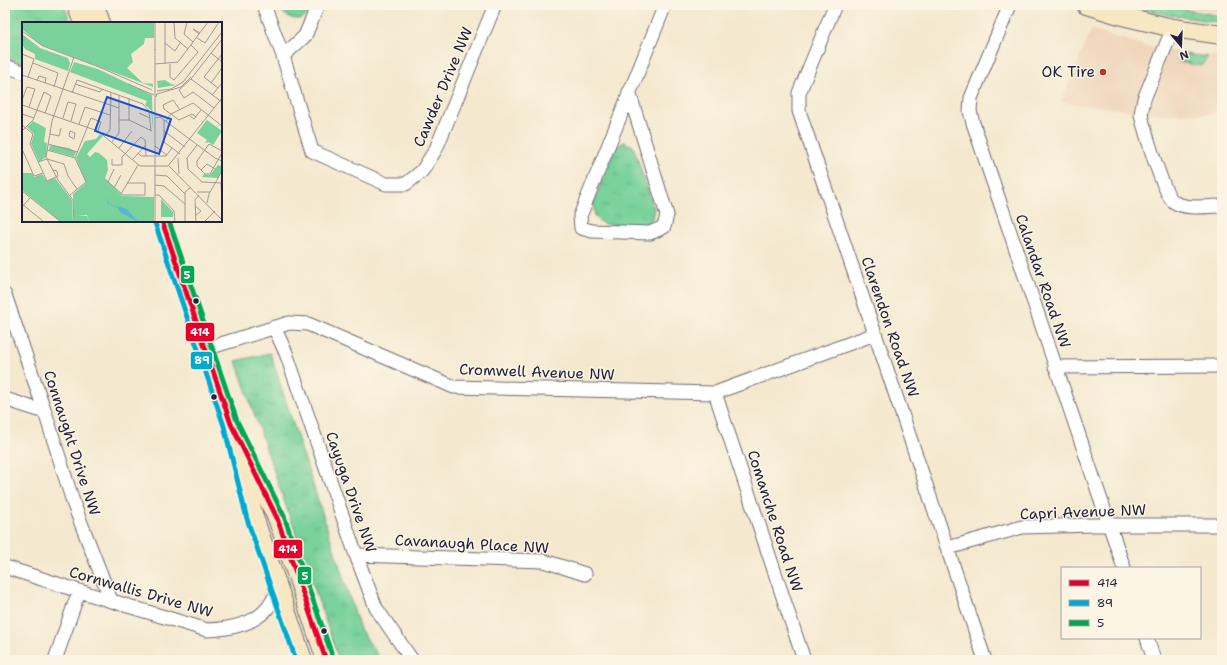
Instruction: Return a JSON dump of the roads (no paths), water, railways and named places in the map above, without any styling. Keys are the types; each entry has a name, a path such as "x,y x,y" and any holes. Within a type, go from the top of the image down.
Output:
{"main road":[{"path":"76,5 83,22"},
{"path":"95,5 102,22"},
{"path":"1086,5 1122,16 1173,28 1222,35"},
{"path":"162,222 231,424 254,516 303,660"},
{"path":"231,424 277,518 326,660"}],"street":[{"name":"Cawder Drive NW","path":"264,5 283,56 312,152 386,184 406,184 422,171 436,148 495,5"},
{"path":"283,56 305,36 318,5"},
{"path":"629,92 666,215 664,227 650,233 592,231 581,228 580,216 629,92 665,5"},
{"name":"Clarendon Road NW","path":"834,5 799,93 799,111 985,660"},
{"name":"Calandar Road NW","path":"1010,5 971,98 970,112 1124,567"},
{"path":"1173,28 1144,99 1141,114 1143,123 1165,190 1172,202 1184,206 1222,206"},
{"path":"5,66 22,72"},
{"name":"Connaught Drive NW","path":"5,295 45,412 74,505 111,600"},
{"name":"Cromwell Avenue NW","path":"206,350 289,323 308,324 454,386 715,393 875,334"},
{"name":"Cayuga Drive NW","path":"274,327 286,353 376,608 412,660"},
{"path":"1055,367 1222,366"},
{"name":"Comanche Road NW","path":"715,393 804,660"},
{"path":"5,399 45,412"},
{"name":"Capri Avenue NW","path":"948,548 1022,527 1222,525"},
{"name":"Cavanaugh Place NW","path":"356,554 544,561 585,574"},
{"name":"Cornwallis Drive NW","path":"5,566 79,591 206,630 225,629 256,618 271,604 278,588"},
{"path":"55,660 79,591"},
{"path":"1148,639 1154,660"}],"place":[{"name":"OK Tire","path":"1103,72"}]}
